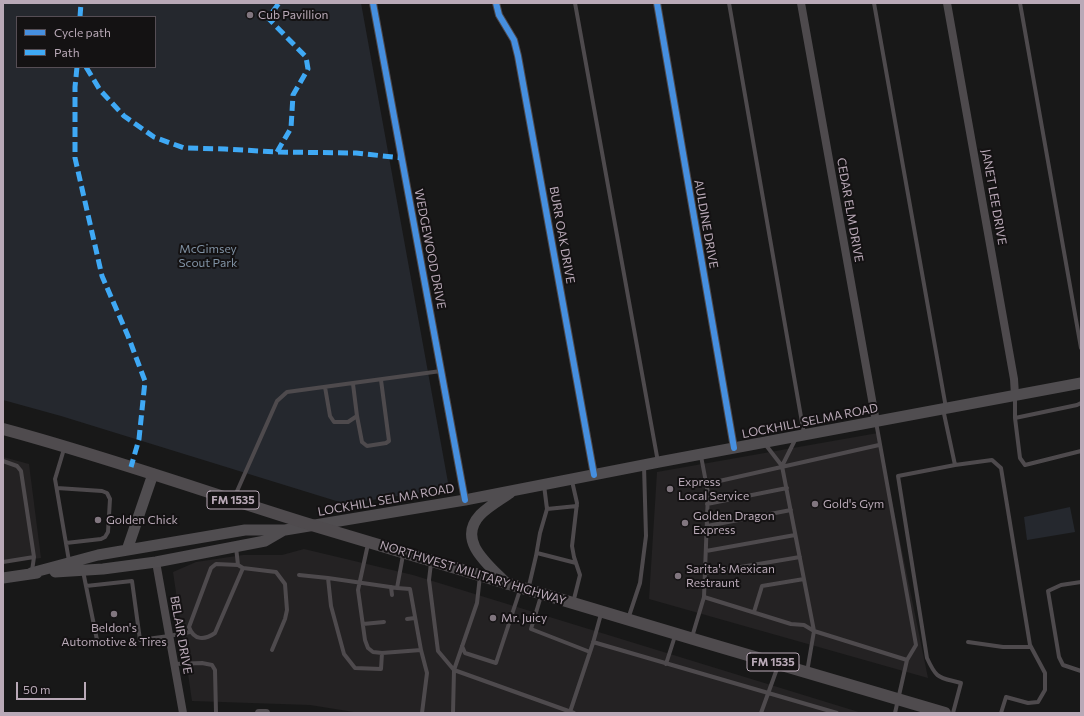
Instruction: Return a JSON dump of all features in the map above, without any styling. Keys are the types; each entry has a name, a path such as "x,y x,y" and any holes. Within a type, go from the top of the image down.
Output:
{"main road":[{"name":"LOCKHILL SELMA ROAD","path":"3,578 31,573 98,555 245,530 284,530 465,500 658,462 1081,383"},
{"name":"NORTHWEST MILITARY HIGHWAY","path":"3,429 64,446 506,584 945,713"},
{"path":"127,550 153,474"},
{"path":"506,584 478,553 473,545 472,528 480,515 514,490"},
{"name":"LOCKHILL SELMA ROAD","path":"31,573 103,569 156,562 265,541 284,530"},
{"path":"156,562 158,556 162,552 187,545 196,538"}],"street":[{"name":"WEDGEWOOD DRIVE","path":"373,3 465,500"},
{"name":"BURR OAK DRIVE","path":"496,3 499,15 514,40 518,56 594,475"},
{"name":"AULDINE DRIVE","path":"657,3 734,448"},
{"name":"CEDAR ELM DRIVE","path":"801,3 876,422"},
{"name":"JANET LEE DRIVE","path":"947,3 1014,379 1015,395"},
{"name":"BELAIR DRIVE","path":"156,562 183,713"},
{"path":"259,713 266,713"}],"lane":[{"path":"575,3 658,462"},
{"path":"729,3 776,267 801,436 782,466"},
{"path":"874,3 955,465"},
{"path":"1020,3 1081,348"},
{"path":"234,500 277,401 287,392 442,371"},
{"path":"353,384 362,442 367,446 386,443 389,441 381,380"},
{"path":"325,387 330,416 334,422 348,422 357,416"},
{"path":"1015,395 1015,418 1020,458 1025,465 1081,451"},
{"path":"1015,418 1081,403"},
{"path":"876,422 916,645 907,660 895,713"},
{"path":"763,443 782,466 787,488 814,630 807,672"},
{"path":"706,484 879,445"},
{"path":"64,446 55,479 70,563"},
{"path":"692,638 704,597 707,504 706,484 701,454"},
{"path":"953,713 961,683 940,677 934,673 927,658 898,476 955,465 992,460 1001,468 1031,647 1045,673 1045,690 1038,702 1028,703 1006,697 1001,713"},
{"path":"3,461 17,466 21,471 34,557 31,573"},
{"path":"628,620 640,583 646,536 644,465"},
{"path":"572,479 577,506 572,546 580,575 573,603"},
{"path":"462,646 465,653 496,663 537,553 540,533 547,509 544,484"},
{"path":"57,488 102,490 107,493 110,499 108,532 105,537 101,540 66,543"},
{"path":"707,504 787,488"},
{"path":"547,509 577,506"},
{"path":"707,526 791,510"},
{"path":"706,551 796,535"},
{"path":"369,542 358,590 365,640 368,648 373,652 382,653 421,650"},
{"path":"236,547 238,565"},
{"path":"397,588 404,552"},
{"path":"537,553 576,563"},
{"path":"3,562 34,557"},
{"path":"705,573 800,557"},
{"path":"431,561 429,580 438,651 454,670 572,712 601,612"},
{"path":"243,568 215,633 208,638 199,638 190,632 189,627 211,568 216,564 238,565 243,568 276,572 286,584 287,610 285,619 272,650"},
{"path":"83,570 97,640"},
{"path":"299,575 410,589 421,650 427,673 422,713"},
{"path":"453,713 454,670 476,603 480,576"},
{"path":"328,578 331,606 344,654 355,668 381,669 382,653"},
{"path":"754,612 762,586 804,579"},
{"path":"86,586 132,581 140,640 190,632"},
{"path":"1081,582 1061,585 1048,591 1059,657 1063,665 1081,671"},
{"path":"391,587 392,595"},
{"path":"541,594 531,629 590,652"},
{"path":"704,597 791,624 804,626 907,660"},
{"path":"407,619 415,618"},
{"path":"363,624 384,622"},
{"path":"666,664 676,634"},
{"path":"593,642 837,713"},
{"path":"968,642 1003,647 1031,647"},
{"path":"174,664 202,663 212,665 215,670 216,713"},
{"path":"761,713 779,664"}],"shaded area":[{"path":"878,433 928,678 649,599 657,472"},
{"path":"3,457 29,464 41,558 3,563"},
{"path":"304,549 413,575 862,713 360,713 310,705 192,701 173,572 196,562 243,555 282,555"}],"green space":[{"name":"McGimsey Scout Park","path":"3,3 361,3 449,488 346,504 61,416 3,400"},
{"path":"1070,507 1075,532 1027,540 1024,517"}],"marked path":[{"path":"80,16 81,3"},
{"path":"277,152 291,128 293,95 308,69 306,57 268,18 279,3"},
{"path":"77,68 75,87 75,158 102,276 128,336 145,381 139,439 131,467"},
{"path":"87,68 100,90 124,116 154,137 184,148 277,152 356,153 402,158"}],"cycle path":[{"path":"373,3 465,500"},
{"path":"496,3 499,15 514,40 518,56 594,475"},
{"path":"657,3 734,448"}],"place":[{"name":"Cub Pavillion","path":"250,15"},
{"name":"Express Local Service","path":"670,489"},
{"name":"Gold's Gym","path":"815,504"},
{"name":"Golden Chick","path":"98,520"},
{"name":"Golden Dragon Express","path":"685,523"},
{"name":"Sarita's Mexican Restraunt","path":"678,576"},
{"name":"Beldon's Automotive & Tires","path":"114,614"},
{"name":"Mr. Juicy","path":"493,618"}]}
